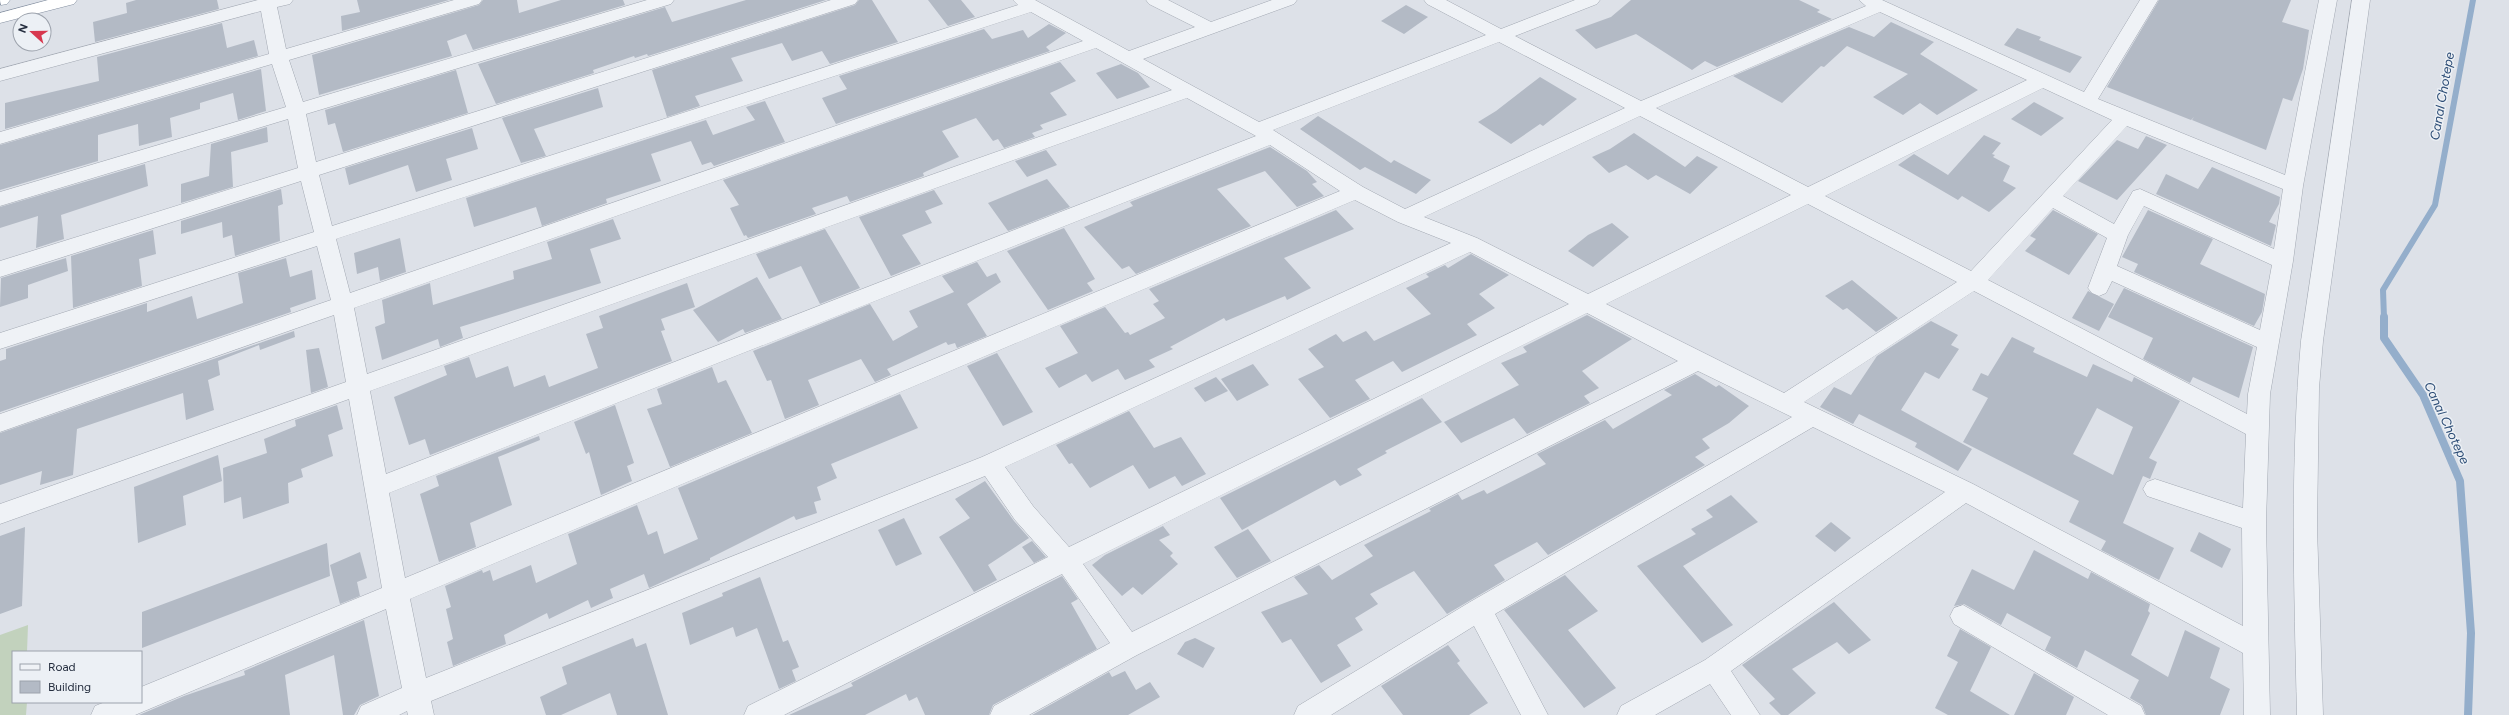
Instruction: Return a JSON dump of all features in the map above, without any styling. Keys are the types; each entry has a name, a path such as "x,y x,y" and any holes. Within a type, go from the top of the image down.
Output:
{"highway":[{"path":"0,18 68,0"}],"street":[{"path":"0,138 473,0"},
{"path":"0,199 665,0"},
{"path":"0,269 849,0"},
{"path":"1155,0 1210,28"},
{"path":"1128,58 1288,0"},
{"path":"1433,0 1638,109 2258,430"},
{"path":"376,488 1264,133 1497,35 1591,0"},
{"path":"2088,100 2149,0"},
{"path":"2256,715 2257,647 2254,522 2259,394 2283,261 2293,186 2328,0"},
{"path":"2310,715 2305,510 2306,397 2312,341 2361,0"},
{"path":"0,75 273,2 279,57 296,111 308,171 343,305 396,595 419,705"},
{"path":"0,341 324,236 1027,3 1099,40 1128,58 1264,133 1356,192 1404,217 1470,243 1698,361 1964,491 2257,647"},
{"path":"1404,217 1873,3 2041,82 2088,100 2124,118 2293,186"},
{"path":"0,424 1099,40"},
{"path":"757,715 1066,560 2041,82"},
{"path":"0,514 1187,91"},
{"path":"1785,404 1973,282 2124,118"},
{"path":"142,700 396,595 1356,192"},
{"path":"2099,288 2118,235 2140,196 2283,261"},
{"path":"2051,198 2118,235"},
{"path":"370,715 419,705 990,464 1470,243"},
{"path":"2106,269 2268,343"},
{"path":"1003,715 1128,647 1698,361"},
{"path":"1307,715 1479,610 1811,417"},
{"path":"990,464 1024,512 1066,560 1128,647"},
{"path":"2155,489 2254,522"},
{"path":"1630,715 1714,668 1964,491"},
{"path":"1479,610 1535,715"},
{"path":"1963,616 2132,715"},
{"path":"1714,668 1747,715"},
{"path":"104,715 134,703"}],"green space":[{"path":"28,625 27,651 12,651 12,703 27,703 26,715 0,715 0,635"}],"building":[{"path":"136,0 217,0 219,9 95,42 93,22 127,13 126,3"},
{"path":"357,0 449,0 342,31 341,16 360,12"},
{"path":"483,0 517,0 519,13 561,0 623,0 625,5 473,50 466,34 447,41 452,56 319,95 312,55 479,5"},
{"path":"746,0 826,0 648,56 647,54 635,58 634,56 593,70 594,73 496,104 478,64 665,7 672,22"},
{"path":"859,0 872,0 898,42 830,64 822,51 792,61 782,43 731,58 743,81 695,96 700,106 667,117 652,70 855,5"},
{"path":"928,0 961,0 975,17 948,26"},
{"path":"1631,0 1799,0 1820,10 1817,12 1832,19 1717,67 1705,61 1692,70 1636,34 1596,49 1575,30 1611,17"},
{"path":"2159,0 2291,0 2282,22 2309,30 2303,69 2292,101 2283,98 2266,150 2192,120 2194,117 2191,120 2107,87"},
{"path":"1406,5 1428,17 1404,34 1381,21"},
{"path":"1891,22 1934,42 1920,54 1978,90 1937,115 1920,103 1903,115 1873,97 1908,74 1847,46 1824,67 1821,66 1782,103 1733,76 1849,27 1874,37"},
{"path":"222,23 227,48 254,40 258,56 5,129 5,103 99,81 97,57"},
{"path":"1049,24 1066,33 1046,47 1050,51 836,124 822,98 847,89 839,76 984,29 992,39 1023,30 1028,38"},
{"path":"2017,28 2041,37 2039,40 2082,57 2070,73 2004,45"},
{"path":"1060,62 1076,81 1050,93 1067,115 1040,125 1043,129 1032,133 1035,137 1004,148 998,139 993,141 976,118 942,131 959,157 923,173 924,176 850,202 847,196 812,208 816,214 748,238 746,235 744,236 730,208 739,205 723,180"},
{"path":"1121,64 1138,73 1150,87 1117,99 1096,73"},
{"path":"261,69 266,111 238,120 233,93 200,103 200,109 170,118 172,137 139,146 138,124 98,135 98,161 0,190 0,145"},
{"path":"456,70 468,113 343,152 335,123 328,125 325,110"},
{"path":"1540,77 1577,99 1543,126 1540,124 1511,144 1478,122 1496,111"},
{"path":"598,88 603,107 534,129 546,156 521,163 502,118"},
{"path":"765,101 785,142 714,166 711,162 702,165 691,141 651,154 661,181 606,199 607,203 542,226 536,207 474,227 466,198 706,120 713,135 755,120 746,107"},
{"path":"2034,102 2064,118 2041,136 2011,119"},
{"path":"1318,116 1391,163 1394,160 1431,180 1416,194 1365,167 1360,170 1300,129"},
{"path":"267,127 268,142 231,152 233,187 181,203 181,184 209,176 211,144"},
{"path":"472,128 478,149 446,159 452,180 416,192 408,165 349,185 345,168"},
{"path":"1634,133 1685,167 1697,156 1718,167 1690,194 1656,175 1648,180 1626,165 1609,173 1592,157 1610,149"},
{"path":"1984,135 2001,143 1992,154 1995,155 1993,157 2010,166 2003,181 2016,188 1989,212 1962,196 1958,200 1898,165 1914,154 1948,175"},
{"path":"2146,136 2167,145 2117,200 2078,181 2117,140 2138,149"},
{"path":"1270,147 1307,171 1317,182 1312,184 1324,196 1297,207 1265,171 1217,189 1251,226 1136,274 1129,266 1122,269 1084,227 1133,206 1130,202"},
{"path":"1046,150 1057,165 1027,177 1015,161"},
{"path":"145,164 148,186 61,215 64,239 36,248 38,216 0,228 0,207"},
{"path":"2212,167 2280,197 2279,204 2269,222 2276,225 2271,246 2156,194 2166,174 2198,189"},
{"path":"1047,179 1070,207 1008,231 988,203"},
{"path":"281,189 283,204 278,206 280,241 235,256 232,235 223,238 222,222 181,234 181,221"},
{"path":"934,190 943,204 925,211 932,223 902,235 921,264 891,276 859,217"},
{"path":"1336,210 1354,229 1284,258 1311,288 1287,300 1285,296 1226,321 1224,318 1170,347 1173,349 1149,360 1155,367 1125,380 1118,369 1092,382 1086,374 1059,388 1045,368 1078,353 1060,326 1105,307 1125,333 1128,332 1130,335 1165,318 1153,304 1159,301 1149,289"},
{"path":"2053,210 2098,234 2069,275 2025,251 2036,239 2030,236"},
{"path":"2148,210 2213,239 2200,264 2265,294 2262,312 2254,326 2134,272 2138,264 2122,257"},
{"path":"613,219 621,239 590,249 601,283 460,327 463,338 440,347 438,339 382,360 375,327 385,323 382,300 430,283 433,305 514,279 513,271 552,259 547,242"},
{"path":"1612,223 1629,237 1593,267 1568,251 1588,235"},
{"path":"1064,228 1095,279 1087,283 1093,291 1048,310 1007,251"},
{"path":"825,229 860,288 820,304 801,266 769,279 756,254"},
{"path":"153,230 156,254 139,259 142,286 73,308 71,256"},
{"path":"400,238 406,272 380,281 378,267 357,274 354,253"},
{"path":"1471,254 1509,275 1479,294 1495,308 1467,324 1477,335 1402,372 1393,361 1355,380 1370,399 1330,418 1298,379 1324,367 1308,349 1336,334 1343,342 1366,331 1374,341 1431,314 1406,288 1429,277 1426,274 1445,265 1448,268"},
{"path":"66,258 68,271 28,285 28,298 0,307 1,278"},
{"path":"286,258 290,277 312,270 316,299 290,308 291,312 0,412 0,361 6,359 6,349 147,303 147,312 192,296 197,319 243,303 238,273"},
{"path":"977,262 987,277 996,273 1001,282 967,304 987,336 957,348 955,343 948,345 946,342 887,369 891,375 875,382 861,359 808,380 819,405 785,419 771,380 767,381 753,351 870,304 893,341 918,327 909,311 954,292 942,276"},
{"path":"757,277 782,319 745,333 743,329 718,342 693,310"},
{"path":"1852,280 1898,318 1876,332 1847,308 1843,310 1825,296"},
{"path":"687,283 695,307 661,319 665,330 661,331 672,361 430,455 425,439 409,445 394,397 447,375 444,366 469,357 476,378 508,366 514,387 545,375 549,387 598,368 586,334 603,328 599,316"},
{"path":"2124,288 2253,347 2239,398 2193,377 2190,383 2143,359 2153,338 2108,317"},
{"path":"2088,291 2114,304 2099,331 2072,318"},
{"path":"1587,315 1632,339 1582,371 1599,388 1584,396 1590,403 1527,434 1514,418 1461,443 1444,422 1519,385 1501,363 1527,352 1523,347"},
{"path":"1931,321 1958,335 1951,345 1959,349 1939,379 1925,372 1901,410 1972,449 1958,471 1915,447 1917,443 1859,414 1853,424 1820,407 1834,387 1851,395 1877,356"},
{"path":"294,331 295,337 260,350 259,345 218,361 220,375 208,380 214,410 186,420 183,393 77,429 73,475 40,485 42,471 0,485 0,433"},
{"path":"2012,337 2035,348 2033,352 2087,377 2093,364 2132,382 2134,377 2180,401 2149,458 2157,462 2150,479 2143,476 2123,523 2174,548 2159,580 2101,550 2106,541 2069,522 2079,501 1963,442 1988,398 1972,390 1981,373 1988,376","holes":["2097,408 2133,427 2113,475 2073,454"]},
{"path":"319,348 328,387 311,393 306,350"},
{"path":"997,353 1033,412 1003,426 967,366"},
{"path":"1253,364 1269,385 1237,401 1221,379"},
{"path":"712,367 718,383 726,380 752,433 670,467 647,409 662,404 657,389"},
{"path":"1695,374 1716,387 1719,385 1749,406 1729,423 1702,439 1710,448 1695,457 1705,465 1548,555 1537,542 1494,565 1505,580 1447,614 1414,571 1370,594 1378,604 1355,618 1363,630 1337,645 1351,666 1321,683 1291,639 1282,643 1261,612 1308,594 1294,577 1319,565 1332,580 1373,556 1364,545 1431,511 1429,509 1458,494 1462,500 1484,490 1487,494 1546,464 1537,454 1605,420 1613,429 1672,395 1664,390"},
{"path":"1216,377 1228,391 1205,402 1194,388"},
{"path":"900,394 918,428 831,464 837,478 817,487 821,500 814,502 817,513 796,520 794,516 710,558 710,560 649,588 644,574 610,589 613,598 591,608 588,600 549,619 547,613 504,635 506,644 453,666 447,642 453,639 446,609 451,607 445,586 482,570 483,573 490,570 493,581 531,565 536,583 577,564 568,534 637,505 648,535 657,531 664,554 698,539 678,488"},
{"path":"1422,398 1442,422 1385,451 1387,453 1357,469 1362,475 1340,486 1335,480 1242,530 1220,498"},
{"path":"337,405 343,429 328,435 333,456 301,469 303,477 288,483 289,503 243,519 241,497 224,503 223,468 267,453 264,439 296,426 295,420"},
{"path":"615,405 634,463 627,466 632,481 601,495 589,452 586,454 574,422"},
{"path":"1129,411 1154,448 1181,437 1206,474 1182,486 1175,476 1149,489 1133,465 1090,488 1072,463 1069,464 1056,445"},
{"path":"539,436 540,440 498,457 512,505 470,523 476,547 439,562 420,494 439,486 436,476"},
{"path":"218,455 222,481 183,496 186,525 138,543 134,487"},
{"path":"985,481 1014,521 1029,538 988,565 997,580 974,592 939,537 970,518 955,499"},
{"path":"1731,495 1758,522 1683,566 1733,625 1702,643 1637,566 1696,534 1691,529 1713,517 1706,510"},
{"path":"904,518 922,554 896,566 878,530"},
{"path":"1831,522 1851,538 1835,552 1815,536"},
{"path":"1163,526 1170,535 1159,540 1173,553 1170,556 1178,564 1142,595 1133,587 1122,596 1092,565 1105,555"},
{"path":"25,527 22,606 0,614 0,536"},
{"path":"1248,529 1271,561 1237,578 1214,547"},
{"path":"2199,532 2231,549 2222,568 2190,551"},
{"path":"1032,541 1046,557 1034,563 1022,547"},
{"path":"327,543 330,576 142,648 142,612"},
{"path":"2034,550 2088,579 2091,572 2150,604 2148,611 2150,613 2131,655 2168,677 2185,630 2220,648 2210,678 2230,689 2220,715 2146,715 2142,705 2130,698 2139,680 2085,650 2077,668 2045,650 2051,637 2007,613 2001,625 1964,604 1954,606 1972,569 2014,590"},
{"path":"360,552 367,578 357,582 360,596 340,604 330,565"},
{"path":"1565,575 1598,611 1568,630 1616,688 1584,708 1504,610"},
{"path":"1062,576 1078,599 1071,603 1097,649 993,705 989,715 925,715 917,697 909,701 906,694 865,715 789,715 853,686 851,683"},
{"path":"760,577 783,642 788,640 799,667 792,670 796,681 779,689 757,628 736,637 733,627 690,645 682,613 723,596 722,593"},
{"path":"1834,602 1871,640 1849,654 1837,642 1792,669 1816,693 1788,715 1781,715 1769,703 1775,699 1742,665"},
{"path":"364,620 379,696 360,705 354,715 343,715 334,655 285,675 290,715 139,715 184,696 245,675 244,671"},
{"path":"1960,629 1991,647 1970,691 2010,715 1948,715 1935,708 1958,662 1947,656"},
{"path":"633,638 636,647 646,643 668,715 617,715 610,693 561,715 546,715 540,697 567,684 562,667"},
{"path":"1195,638 1215,648 1203,668 1177,654 1185,642"},
{"path":"1448,645 1460,661 1457,663 1488,703 1469,715 1403,715 1381,686"},
{"path":"1125,671 1136,690 1150,682 1160,697 1128,715 1032,715 1109,672 1112,677"},
{"path":"2034,673 2074,697 2066,715 2014,715"}],"waterway":[{"name":"Canal Chotepe","path":"2384,318 2383,290 2435,205 2473,0"},
{"name":"Canal Chotepe","path":"2384,318 2384,338 2423,395 2460,481 2471,633 2468,715"}]}
